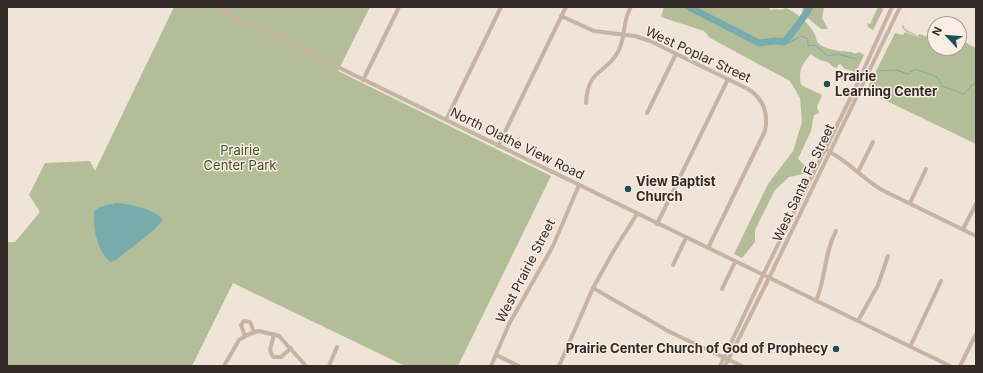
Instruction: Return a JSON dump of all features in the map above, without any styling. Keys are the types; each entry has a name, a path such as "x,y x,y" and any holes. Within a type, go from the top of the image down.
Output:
{"street":[{"name":"North Olathe View Road","path":"215,7 950,366"},
{"path":"363,80 398,7"},
{"path":"446,120 501,7"},
{"path":"498,146 566,7"},
{"path":"586,103 586,92 592,78 618,53 624,35 625,19 630,7"},
{"name":"West Santa Fe Street","path":"720,366 726,358 769,278 892,7"},
{"name":"West Santa Fe Street","path":"725,366 726,358 763,275 900,7"},
{"name":"West Poplar Street","path":"561,16 594,31 635,36 650,41 748,89 757,96 765,112 766,127 708,248"},
{"path":"647,113 676,54"},
{"path":"657,224 728,79"},
{"path":"858,172 873,142"},
{"path":"827,151 846,162 875,186 976,236"},
{"path":"910,203 926,169"},
{"name":"West Prairie Street","path":"491,366 509,324 550,251 579,185"},
{"path":"964,230 976,204"},
{"path":"559,366 593,288 613,252 637,214"},
{"path":"816,301 824,279 828,247 836,231"},
{"path":"673,265 686,238"},
{"path":"858,321 878,285 888,256"},
{"path":"722,289 735,262"},
{"path":"910,347 940,281"},
{"path":"593,288 670,332 742,366"},
{"path":"244,336 242,325 244,321 250,322 254,332"},
{"path":"224,366 235,344 244,336 254,332 274,334 284,340 306,366"},
{"path":"274,334 270,350 272,356 280,357 291,348"},
{"path":"960,366 976,334"},
{"path":"329,366 337,347"},
{"path":"496,355 519,366"}],"green space":[{"name":"Prairie Center Park","path":"174,7 370,7 338,71 551,176 458,366 405,366 233,283 192,366 7,366 7,242 15,242 40,212 29,195 45,163 90,161 95,171"},
{"path":"664,7 768,7 771,10 781,10 786,8 794,12 806,22 815,34 819,44 835,50 852,52 854,54 859,52 864,55 856,72 845,69 840,64 837,68 834,67 829,63 819,60 811,54 805,61 800,72 801,85 822,95 817,107 819,113 814,115 811,131 798,159 809,169 808,173 789,177 775,190 755,230 755,242 742,258 734,254 768,184 793,151 802,122 800,98 790,81 710,38 704,31 661,17"},
{"path":"803,7 824,7 822,18 828,29 821,29 802,13"},
{"path":"878,7 882,7 883,10 873,30 868,27 867,23 870,24"},
{"path":"908,12 903,25 905,29 918,36 919,34 927,36 927,56 967,56 967,43 976,48 976,144 866,91 895,33 903,35 905,32 923,39 905,31 902,27"}],"water":[{"path":"116,203 128,204 154,212 163,220 154,230 116,260 111,262 106,258 99,246 95,232 94,212 99,207"}],"waterway":[{"path":"689,7 759,43 775,41 784,42 790,36 810,7"},
{"path":"784,42 788,43 802,36 808,39 808,46 815,45 828,56 838,54 856,59"},
{"path":"880,71 896,70 908,74 915,69 937,77 942,86 964,94 976,83"}],"place":[{"name":"Prairie Learning Center","path":"827,84"},
{"name":"View Baptist Church","path":"628,189"},
{"name":"Prairie Center Church of God of Prophecy","path":"836,349"}]}
